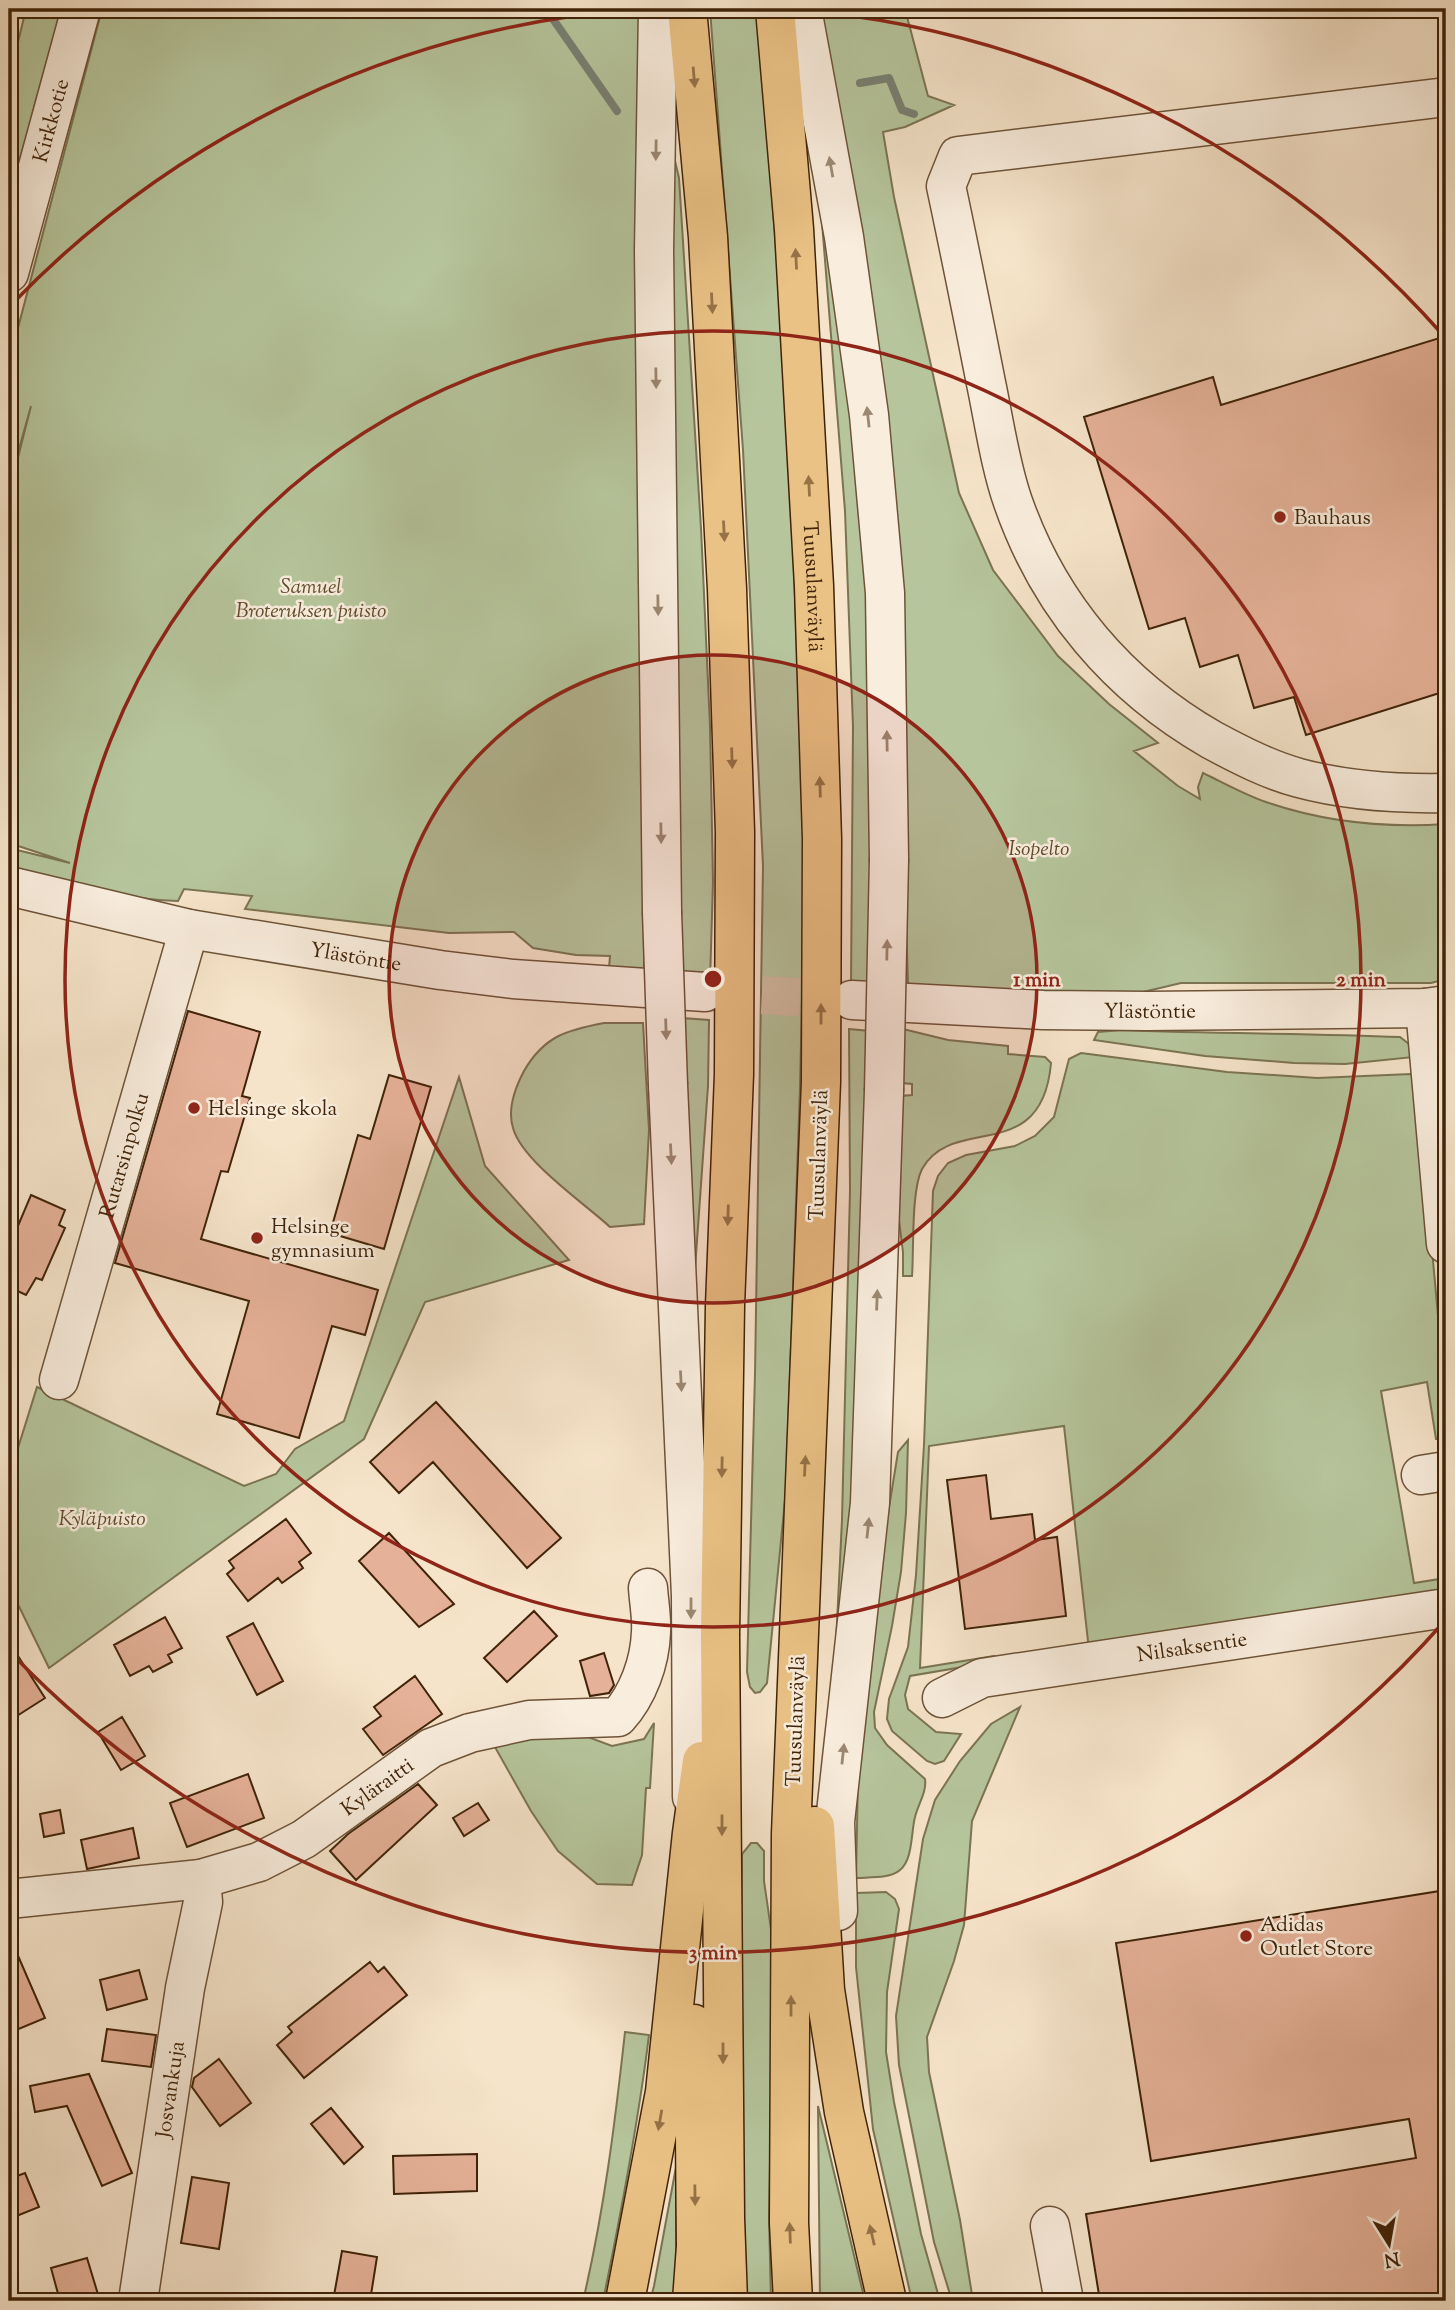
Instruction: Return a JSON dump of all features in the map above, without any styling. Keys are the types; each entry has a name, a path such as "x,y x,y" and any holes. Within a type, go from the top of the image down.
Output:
{"highway":[{"path":"687,9 710,264 727,589 734,832 734,1074 725,1306 720,1635 728,2301"},
{"name":"Tuusulanväylä","path":"775,9 794,229 814,586 822,839 821,1082 791,1834 789,2223 793,2301"},
{"path":"798,1632 816,1840 825,1990 844,2112 887,2301"},
{"path":"625,2301 666,2092 692,1833 720,1635"},
{"path":"692,1833 696,2246 692,2301"}],"street":[{"name":"Kirkkotie","path":"9,273 81,9"},
{"path":"658,9 654,250 662,912 691,1596 692,1833"},
{"path":"802,9 844,237 869,415 885,593 889,859 870,1503 835,1822 844,2112"},
{"path":"1446,97 958,156 946,186 1013,500 1038,559 1063,604 1094,645 1133,685 1191,728 1245,758 1298,778 1349,789 1401,794 1446,793"},
{"name":"Ylästöntie","path":"9,886 188,929 440,970 513,979 705,992"},
{"name":"Rutarsinpolku","path":"59,1380 188,929"},
{"name":"Ylästöntie","path":"852,1000 1108,1011 1436,1006"},
{"path":"1436,1006 1446,1244"},
{"name":"Kyläraitti","path":"9,1899 201,1879 259,1862 304,1839 431,1748 470,1733 529,1720 618,1717 629,1705 643,1674 652,1633 649,1588"},
{"name":"Nilsaksentie","path":"942,1698 982,1678 1446,1608"},
{"name":"Josvankuja","path":"138,2301 184,1989 203,1902 201,1879"},
{"path":"1050,2226 1064,2301"}],"green space":[{"path":"26,9 61,9 9,200 9,79"},
{"name":"Samuel Broteruksen puisto","path":"102,9 647,9 644,971 609,968 610,956 576,955 533,948 514,932 449,933 245,909 252,896 184,889 178,901 156,900 92,888 9,866 9,848 70,863 9,843 9,493 31,406 9,485 9,362"},
{"path":"710,9 758,9 788,410 805,864 786,1490 767,1683 760,1692 755,1693 750,1687 747,1672 763,866 743,450"},
{"name":"Isopelto","path":"821,9 905,9 928,96 954,105 905,127 883,132 894,197 959,493 993,570 1058,656 1109,704 1158,743 1134,751 1178,786 1200,799 1198,787 1203,773 1258,799 1332,819 1400,825 1446,824 1446,979 1431,983 1181,983 1122,997 908,984 893,519"},
{"path":"675,161 679,178 701,528 710,726 713,882 710,981 680,978 671,180"},
{"path":"821,210 843,306 874,662 870,987 851,986 853,727 845,511"},
{"path":"682,1018 709,1020 708,1086 694,1283"},
{"path":"604,1023 643,1023 649,1130 644,1224 610,1227 555,1181 528,1154 511,1121 511,1106 518,1084 540,1050 558,1036"},
{"path":"849,1029 870,1031 860,1507 834,1684 842,1520 850,1191"},
{"path":"903,1029 948,1040 1008,1046 1008,1054 1045,1057 1051,1063 1044,1095 1031,1116 1014,1127 995,1134 954,1143 936,1153 922,1169 916,1191 912,1276 903,1276 896,1196 900,1096 912,1095 912,1084 902,1083"},
{"path":"1122,1030 1400,1037 1409,1044 1414,1057 1345,1064 1294,1063 1205,1056 1094,1040 1098,1032"},
{"path":"1081,1053 1227,1072 1317,1078 1411,1074 1417,1084 1446,1404 1446,1439 1436,1439 1427,1382 1381,1391 1414,1583 1446,1578 1446,1590 1095,1650 1088,1641 1064,1426 929,1446 920,1668 994,1656 992,1662 910,1676 905,1695 908,1709 936,1732 961,1734 944,1761 935,1764 927,1761 892,1731 887,1719 889,1699 908,1647 916,1575 924,1445 933,1191 938,1176 948,1163 966,1155 1015,1146 1035,1136 1054,1117 1069,1059"},
{"name":"Kyläpuisto","path":"459,1077 485,1166 569,1260 425,1302 364,1439 49,1668 9,1586 9,1477 37,1387 244,1486 276,1474 295,1449 344,1421"},
{"path":"908,1440 901,1572 874,1712 875,1728 887,1745 925,1779 925,1789 915,1817 909,1853 904,1865 891,1875 856,1878 858,1776 882,1551 898,1452"},
{"path":"1020,1707 972,1821 964,1925 927,2037 929,2072 960,2220 973,2301 952,2301 934,2242 899,2065 896,2016 923,1839 935,1800 960,1761 991,1724"},
{"path":"654,1723 642,1855 632,1885 597,1884 558,1851 531,1811 491,1740 588,1737 612,1746 644,1739"},
{"path":"751,1843 757,1843 764,1851 764,1881 774,1950 769,2218 771,2301 743,2301 742,1854"},
{"path":"886,1892 895,1899 899,1909 887,1992 886,2052 921,2234 940,2301 912,2301 873,2129 856,1967 856,1898 857,1893"},
{"path":"625,2032 649,2035 640,2102 603,2301 583,2301 608,2167"},
{"path":"818,2106 865,2301 820,2301"},
{"path":"676,2167 676,2301 650,2301 654,2286"}],"building":[{"name":"Bauhaus","path":"1446,336 1446,691 1306,735 1294,697 1254,708 1238,655 1200,667 1185,618 1149,629 1084,417 1213,377 1221,405"},
{"path":"188,1011 260,1032 242,1096 250,1098 228,1172 221,1171 201,1239 378,1290 365,1335 332,1326 299,1438 217,1414 249,1301 115,1263"},
{"path":"389,1075 431,1087 384,1249 330,1233 358,1135 370,1139"},
{"path":"31,1195 65,1210 59,1225 65,1228 42,1280 36,1278 26,1295 9,1287 9,1247"},
{"path":"436,1402 561,1538 527,1568 433,1462 399,1493 370,1462"},
{"path":"986,1475 991,1519 1032,1514 1035,1540 1057,1537 1066,1616 965,1629 947,1480"},
{"path":"286,1519 311,1553 299,1562 303,1568 282,1583 278,1578 248,1601 227,1574 234,1568 229,1561"},
{"path":"389,1533 454,1604 419,1627 359,1561"},
{"path":"534,1611 557,1636 507,1682 484,1658"},
{"path":"165,1617 182,1648 168,1655 172,1662 153,1672 149,1666 130,1676 114,1645"},
{"path":"253,1623 283,1681 257,1695 227,1637"},
{"path":"9,1642 45,1698 9,1721"},
{"path":"604,1653 614,1685 609,1693 590,1696 580,1661"},
{"path":"415,1676 442,1714 383,1755 363,1729 381,1716 374,1707"},
{"path":"122,1717 145,1756 121,1770 98,1732"},
{"path":"248,1774 264,1818 187,1847 170,1803"},
{"path":"418,1784 437,1805 356,1880 330,1851 348,1834"},
{"path":"478,1803 489,1820 464,1836 453,1818"},
{"path":"60,1810 64,1833 44,1837 40,1814"},
{"path":"133,1828 139,1858 87,1869 81,1840"},
{"path":"1446,1890 1446,2301 1100,2301 1086,2214 1416,2158 1409,2119 1151,2161 1116,1943"},
{"path":"9,1935 45,2018 9,2033"},
{"path":"370,1962 378,1972 384,1967 407,1995 304,2078 277,2045 292,2032 288,2027"},
{"path":"139,1970 147,1999 107,2010 100,1980"},
{"path":"107,2029 156,2035 151,2067 102,2061"},
{"path":"219,2059 251,2103 220,2126 192,2087 194,2078"},
{"path":"89,2074 132,2173 102,2186 67,2106 35,2112 30,2086"},
{"path":"331,2108 363,2147 344,2164 311,2124"},
{"path":"477,2154 477,2191 394,2194 393,2156"},
{"path":"25,2173 39,2207 9,2219 9,2179"},
{"path":"192,2177 229,2183 219,2249 181,2243"},
{"path":"342,2251 377,2257 370,2301 333,2301"},
{"path":"87,2258 100,2301 60,2301 51,2268"}],"waterway":[{"path":"546,9 617,111"},
{"path":"860,83 889,78 902,110 914,114"}],"tunnel":[{"path":"705,992 852,1000"}],"place":[{"name":"Bauhaus","path":"1280,517"},
{"name":"Helsinge skola","path":"194,1108"},
{"name":"Helsinge gymnasium","path":"257,1238"},
{"name":"Adidas Outlet Store","path":"1246,1936"}]}
